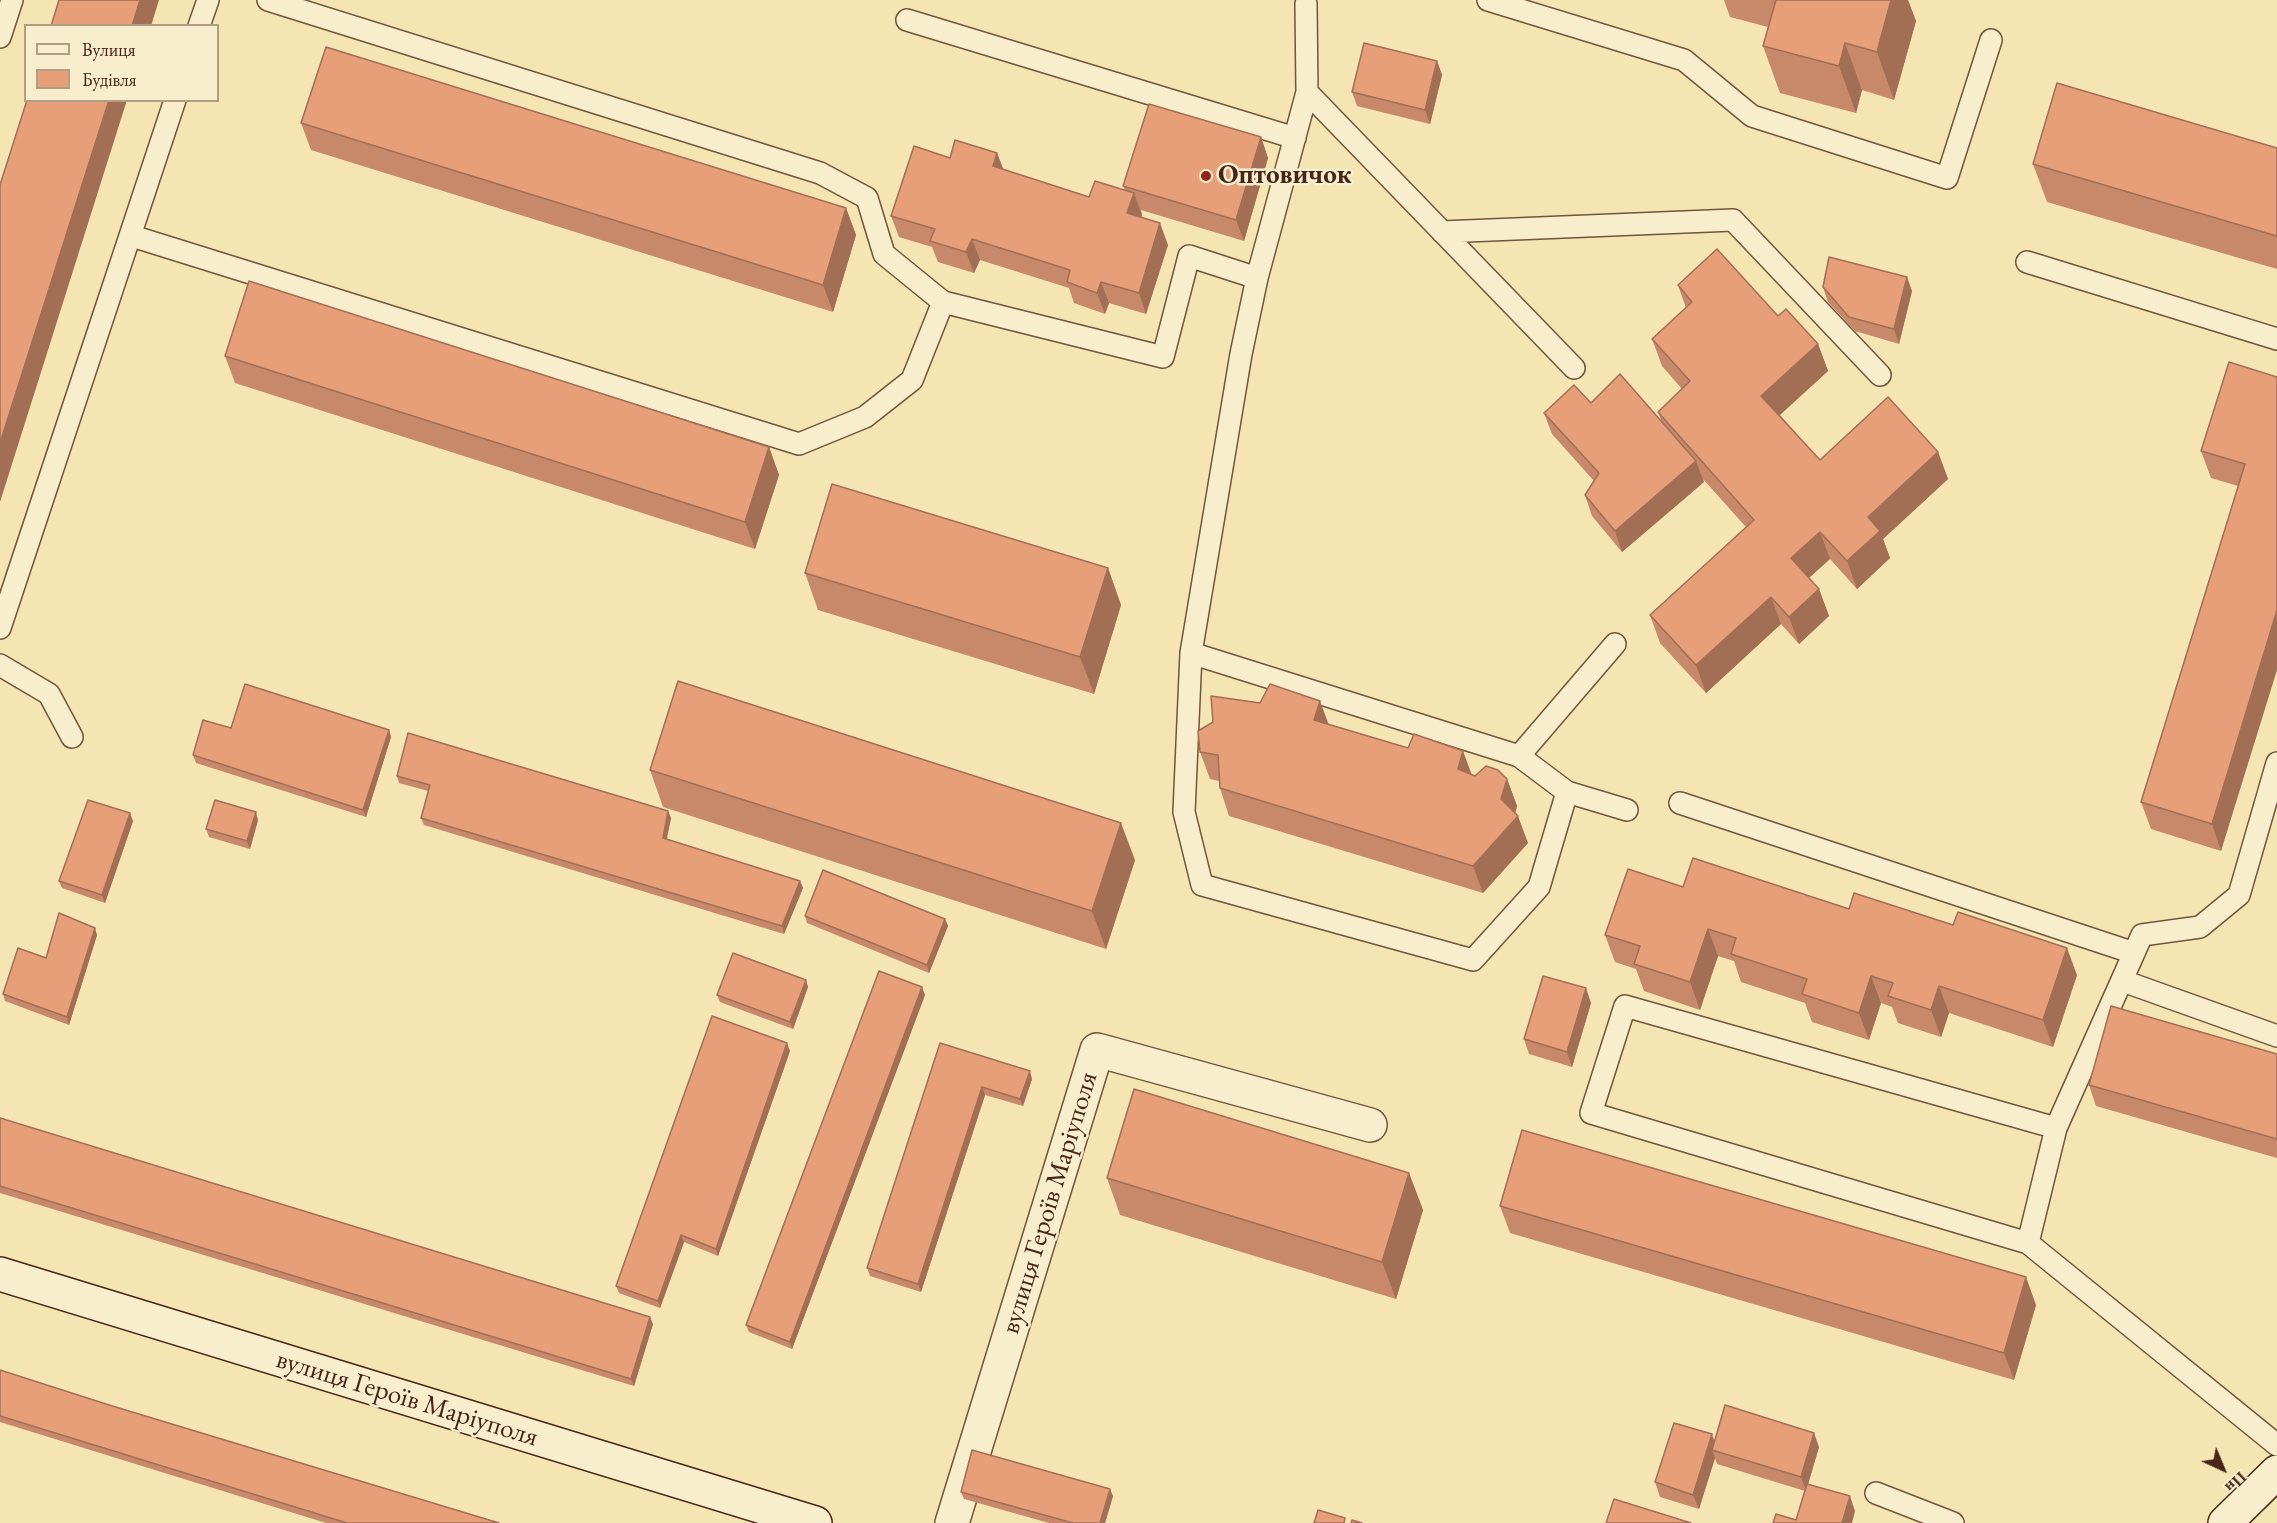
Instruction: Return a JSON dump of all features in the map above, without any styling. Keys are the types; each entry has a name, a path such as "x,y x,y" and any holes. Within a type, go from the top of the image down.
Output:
{"street":[{"name":"вулиця Героїв Маріуполя","path":"952,1523 1097,1050 1370,1125"},
{"name":"вулиця Героїв Маріуполя","path":"0,1274 815,1523"},
{"path":"2225,1523 2277,1472"}],"lane":[{"path":"0,37 12,0"},
{"path":"201,24 208,0"},
{"path":"268,0 820,173 867,198 884,254 943,302 1163,357 1189,256 1257,278"},
{"path":"1488,0 1684,60 1752,116 1947,178 1991,40"},
{"path":"1302,1 1307,92 1257,278 1241,354 1191,653 1184,812 1202,885 1473,960 1539,887 1567,792"},
{"path":"906,20 1295,138"},
{"path":"1307,92 1574,368"},
{"path":"0,628 132,236 174,102"},
{"path":"1442,232 1733,220 1880,375"},
{"path":"132,236 799,444 865,417 912,380 943,302"},
{"path":"2028,261 2277,339"},
{"path":"1519,756 1615,644"},
{"path":"1191,653 1519,756 1567,792 1627,810"},
{"path":"0,665 49,694 72,737"},
{"path":"2028,1243 2056,1128 2142,935 2200,927 2239,895 2277,763"},
{"path":"1680,803 2134,953"},
{"path":"2123,981 2277,1036"},
{"path":"2056,1128 1625,1006 1591,1113 2028,1243 2277,1445"},
{"path":"1876,1493 1953,1523"}],"building":[{"path":"59,0 140,0 133,24 52,24"},
{"path":"1776,0 1891,0 1877,52 1845,43 1839,66 1763,46"},
{"path":"1364,43 1437,61 1425,110 1352,92"},
{"path":"326,47 846,208 823,285 301,123"},
{"path":"2057,83 2277,148 2277,236 2033,164"},
{"path":"26,102 108,102 0,443 0,185"},
{"path":"1149,104 1261,137 1236,220 1123,186"},
{"path":"955,140 997,153 993,166 1089,197 1095,181 1134,193 1127,213 1160,223 1139,293 1101,282 1097,293 1067,282 1070,270 972,239 966,252 930,241 935,229 891,216 914,146 950,158"},
{"path":"1717,249 1778,316 1786,309 1818,344 1761,396 1820,460 1888,397 1938,452 1868,517 1880,531 1847,561 1820,532 1791,558 1819,589 1789,617 1771,597 1696,665 1650,615 1754,520 1658,412 1690,381 1652,339 1692,302 1678,285"},
{"path":"1829,257 1907,277 1894,329 1849,317 1823,287"},
{"path":"249,281 769,447 745,522 225,356"},
{"path":"2229,362 2277,377 2277,610 2212,824 2141,802 2245,464 2201,451"},
{"path":"1620,374 1696,461 1615,531 1585,495 1599,473 1544,413 1574,385 1591,403"},
{"path":"832,484 1108,568 1080,657 805,573"},
{"path":"678,681 1121,823 1092,911 650,770"},
{"path":"245,684 389,730 363,810 193,755 203,720 231,728"},
{"path":"1270,684 1320,701 1314,720 1408,748 1414,734 1463,751 1458,769 1475,776 1486,766 1498,770 1507,779 1501,799 1518,816 1473,866 1220,788 1218,755 1200,752 1198,731 1213,722 1211,696 1260,703"},
{"path":"408,733 668,811 663,838 800,881 782,926 421,818 430,785 397,776"},
{"path":"88,800 130,813 102,895 59,881"},
{"path":"215,800 256,812 247,841 206,829"},
{"path":"1693,858 1849,909 1854,893 1953,925 1958,912 2067,948 2043,1020 1939,986 1931,1010 1888,996 1893,983 1871,976 1859,1013 1802,994 1807,979 1731,954 1736,938 1708,929 1690,982 1634,964 1640,946 1605,935 1628,869 1683,887"},
{"path":"823,870 945,919 927,965 805,916"},
{"path":"59,913 95,928 67,1017 3,994 18,948 46,958"},
{"path":"733,953 806,980 790,1022 717,995"},
{"path":"879,971 922,987 790,1342 746,1325"},
{"path":"1543,976 1586,988 1567,1052 1524,1039"},
{"path":"2111,1006 2277,1054 2277,1139 2089,1085"},
{"path":"712,1016 787,1043 716,1249 681,1235 658,1301 616,1286"},
{"path":"940,1043 1030,1071 1020,1099 982,1087 918,1284 867,1268"},
{"path":"1134,1089 1409,1173 1382,1262 1107,1178"},
{"path":"0,1118 650,1317 631,1379 0,1186"},
{"path":"1522,1130 2026,1277 2004,1353 1500,1206"},
{"path":"0,1370 499,1523 347,1523 0,1416"},
{"path":"1725,1405 1814,1433 1801,1477 1712,1450"},
{"path":"1674,1423 1712,1434 1693,1495 1655,1482"},
{"path":"972,1450 1110,1489 1100,1523 1073,1523 961,1492"},
{"path":"1807,1484 1850,1496 1842,1523 1773,1523 1776,1514 1796,1520"},
{"path":"1614,1499 1691,1523 1606,1523"},
{"path":"1318,1510 1345,1518 1344,1523 1314,1523"}],"place":[{"name":"Оптовичок","path":"1206,176"}]}
